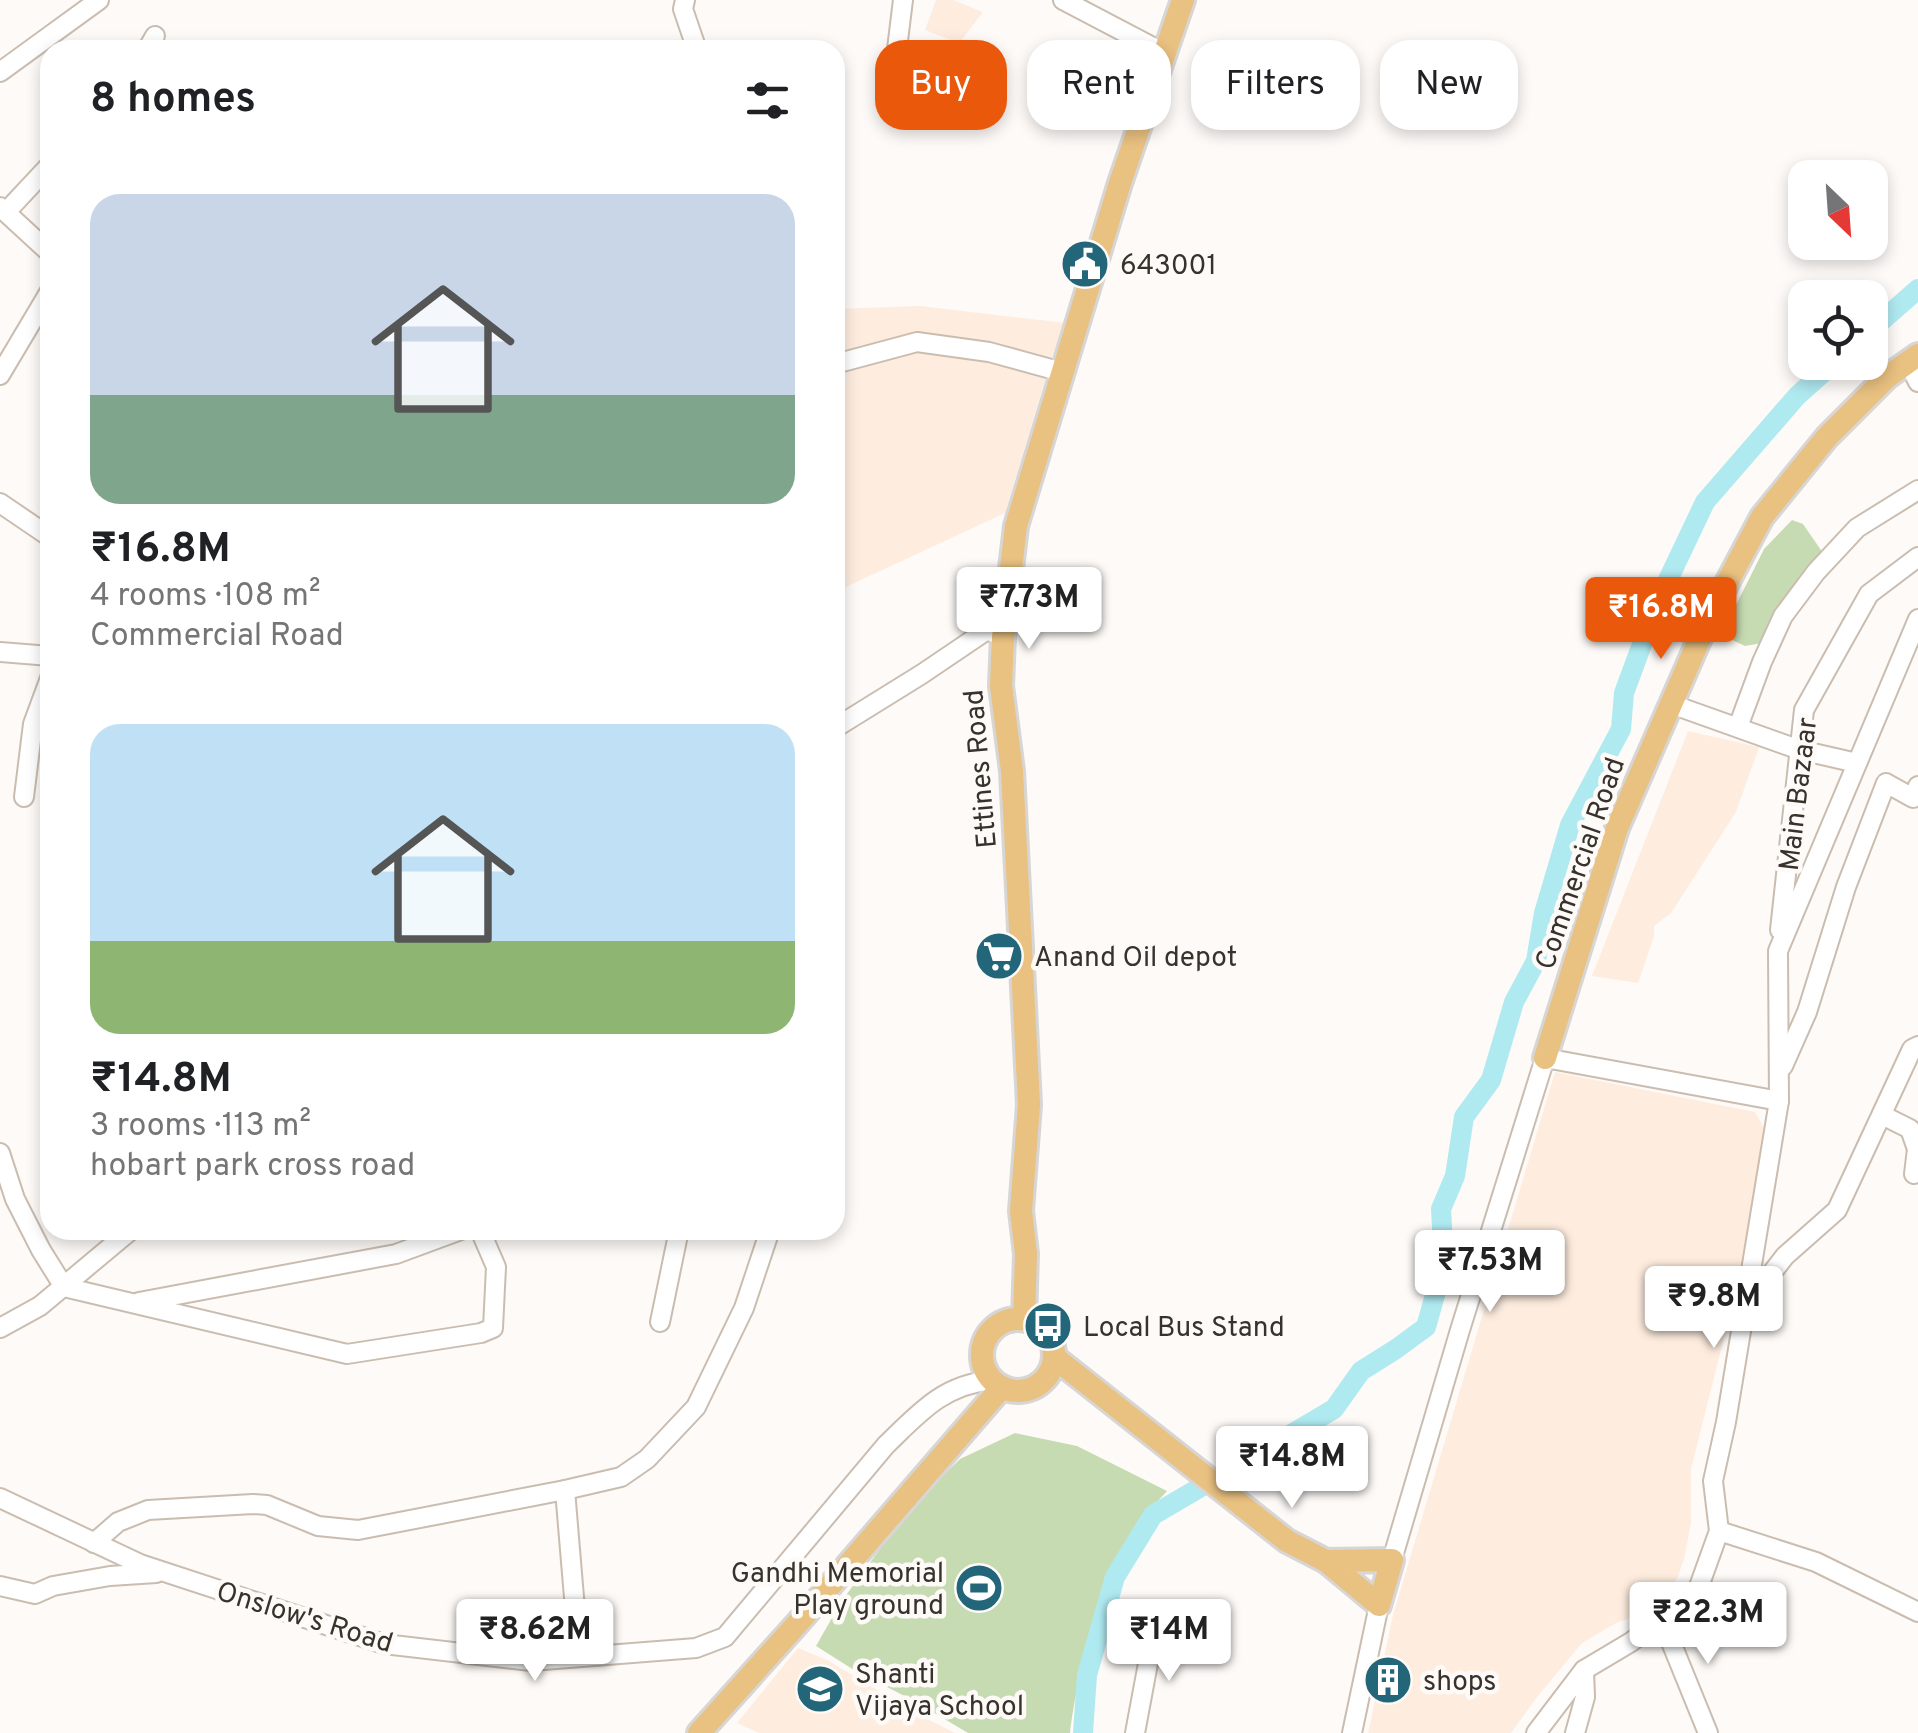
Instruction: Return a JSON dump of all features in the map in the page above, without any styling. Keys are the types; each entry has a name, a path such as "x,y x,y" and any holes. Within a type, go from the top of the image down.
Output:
{"main road":[{"name":"Ettines Road","path":"1170,40 1183,0"},
{"name":"Ettines Road","path":"1024,1319 1026,1254 1022,1211 1029,1105 1012,770 1001,686 1004,637 1016,526 1139,130"},
{"name":"Commercial Road","path":"1545,1058 1617,828 1710,616 1762,517 1827,437 1887,377 1915,367"},
{"path":"1013,1319 1024,1319 1034,1322 1050,1337 1054,1358 1046,1379 1036,1386 1013,1391 997,1384 982,1360 986,1338 993,1329 1013,1319"},
{"path":"1054,1358 1287,1541 1326,1562 1379,1605 1392,1560 1326,1562"},
{"path":"699,1733 785,1638 997,1384"}],"street":[{"path":"44,40 99,0"},
{"path":"685,0 683,9 694,40"},
{"path":"898,40 903,0"},
{"path":"1063,0 1139,40"},
{"path":"0,72 40,43"},
{"path":"40,175 3,210 40,244"},
{"path":"0,374 40,308"},
{"path":"845,361 917,342 990,352 1062,372"},
{"path":"1738,728 1783,616 1816,572 1856,528 1918,490"},
{"path":"0,503 40,530"},
{"name":"Main Bazaar","path":"1780,1073 1778,951 1804,710 1869,594 1918,557"},
{"path":"1778,951 1918,620"},
{"path":"845,722 986,630 1004,637"},
{"path":"0,652 40,655"},
{"path":"1671,704 1800,750 1857,763"},
{"path":"24,797 40,707"},
{"path":"1536,1733 1584,1670 1662,1620 1697,1592 1720,1531 1713,1481 1745,1308 1780,1073 1807,1012 1846,887 1886,783 1916,795"},
{"path":"1745,1308 1785,1256 1837,1210 1915,1047 1918,1030"},
{"path":"1392,1560 1545,1058 1778,1101"},
{"path":"1882,1115 1910,1129 1917,1148 1914,1174"},
{"path":"0,1153 15,1199 64,1286 347,1354 492,1328 496,1267 484,1240"},
{"path":"0,1328 40,1306 119,1240"},
{"path":"134,1303 396,1254 434,1240"},
{"path":"660,1322 677,1240"},
{"path":"94,1542 118,1522 148,1510 268,1505 318,1526 358,1530 621,1477 647,1459 696,1407 744,1308 767,1240"},
{"name":"Onslow's Road","path":"0,1498 140,1564 384,1644 531,1660 696,1648 725,1637 913,1418 942,1394 961,1385 997,1384"},
{"path":"565,1490 579,1657"},
{"path":"1720,1531 1816,1562 1918,1612"},
{"path":"0,1586 34,1594 53,1586 110,1576 166,1573"},
{"path":"1352,1733 1379,1605"},
{"path":"1662,1620 1708,1733"},
{"path":"1136,1733 1156,1626"},
{"path":"1575,1733 1585,1697 1584,1670"}],"shaded area":[{"path":"936,0 953,0 983,12 961,40 925,30"},
{"path":"920,306 1066,323 1005,513 845,587 845,309"},
{"path":"1688,731 1759,747 1736,812 1671,913 1654,926 1638,983 1592,976"},
{"path":"1555,1072 1755,1112 1764,1128 1749,1224 1691,1469 1691,1523 1684,1559 1677,1579 1661,1599 1643,1613 1582,1643 1511,1733 1368,1733 1393,1615"},
{"name":"Shanti Vijaya School","path":"798,1648 827,1660 955,1733 759,1733 737,1723"}],"green space":[{"path":"1792,520 1803,524 1823,553 1762,643 1745,646 1726,637 1734,609 1764,549"},
{"name":"Gandhi Memorial Play ground","path":"1015,1433 1077,1446 1167,1491 1136,1526 1102,1597 1085,1654 1070,1733 968,1733 816,1646 841,1602 910,1508 960,1459"}],"waterway":[{"path":"1888,315 1918,289"},
{"path":"1083,1733 1087,1675 1115,1577 1153,1515 1334,1409 1361,1371 1426,1327 1444,1263 1441,1209 1455,1176 1464,1117 1491,1080 1514,1002 1536,961 1544,913 1570,825 1621,729 1624,693 1658,601 1705,502 1815,380"}],"place":[{"name":"643001","path":"1085,264"},
{"name":"Anand Oil depot","path":"999,956"},
{"name":"Local Bus Stand","path":"1048,1326"},
{"name":"Gandhi Memorial Play ground","path":"979,1588"},
{"name":"shops","path":"1388,1680"},
{"name":"Shanti Vijaya School","path":"820,1689"}]}
